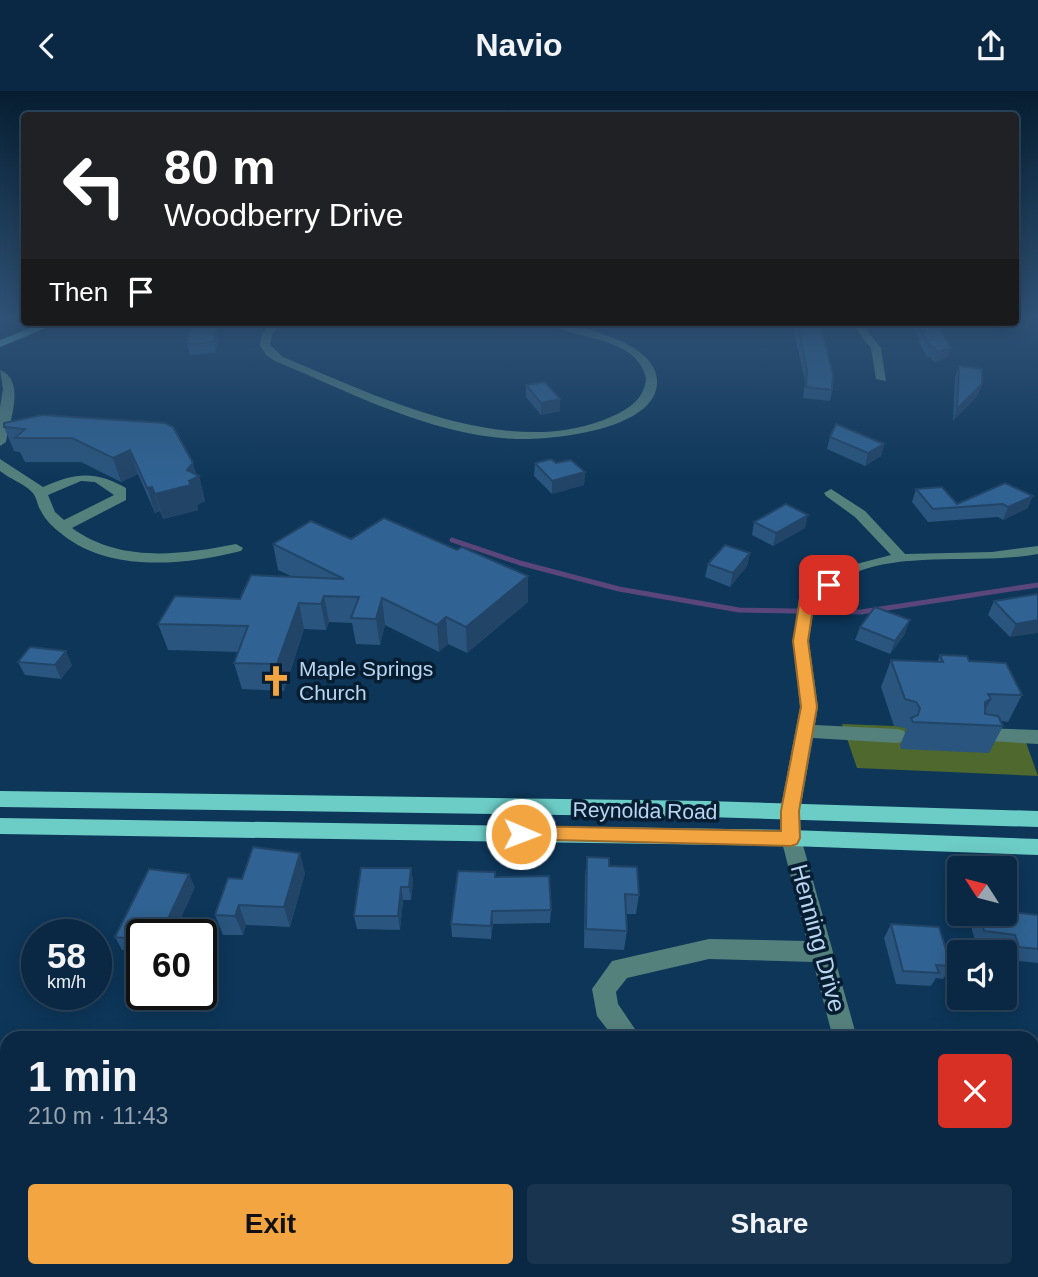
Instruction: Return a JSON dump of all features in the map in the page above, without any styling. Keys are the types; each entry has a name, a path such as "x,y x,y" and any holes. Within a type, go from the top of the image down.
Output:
{"main road":[{"name":"Reynolda Road","path":"4,799 790,811 1038,819"},
{"name":"Reynolda Road","path":"0,825 791,838 1037,851"}],"street":[{"path":"311,371 467,429 516,435 579,431 614,420 644,400 651,382 648,371"},
{"path":"881,371 882,379"},
{"path":"0,373 8,381 9,389 0,442"},
{"path":"0,463 5,470 41,493 48,514 62,527 101,548 145,558 179,559 236,548"},
{"path":"41,493 76,477 87,475 106,481 121,491 121,497 111,504 62,527"},
{"path":"831,493 865,517 901,558"},
{"name":"Henning Drive","path":"843,1031 791,838 790,811 809,707 801,641 807,599 850,570 901,558 1001,555 1038,550"},
{"path":"805,731 897,736"},
{"path":"981,735 1038,737"},
{"path":"624,1031 606,1008 604,989 620,969 709,949 822,952"}],"green space":[{"path":"842,724 1022,731 1038,776 857,768"}],"building":[{"path":"807,371 832,371 832,390 806,387"},
{"path":"959,371 982,371 982,384 957,409"},
{"path":"545,382 560,399 541,403 526,385"},
{"path":"42,415 165,423 173,427 193,463 187,470 199,476 189,481 191,485 155,494 152,487 147,488 130,450 113,458 72,438 15,438 25,429 4,427 4,423"},
{"path":"836,424 884,444 868,453 830,437"},
{"path":"551,459 556,463 571,460 585,472 552,481 535,463"},
{"path":"1005,483 1033,496 1008,507 1003,504 933,509 916,489 942,487 957,504"},
{"path":"786,504 808,515 776,533 754,522"},
{"path":"384,518 457,550 462,547 528,576 466,627 446,617 437,625 382,598 376,619 351,618 359,597 324,596 321,604 299,603 277,664 234,663 248,626 158,624 175,596 240,599 251,575 344,579 273,544 311,521 351,539"},
{"path":"725,545 750,553 733,573 708,564"},
{"path":"1038,594 1038,620 1016,624 994,601"},
{"path":"875,607 910,620 895,641 860,627"},
{"path":"30,647 66,651 55,665 18,662"},
{"path":"940,655 967,656 969,661 1006,663 1022,695 988,694 991,699 985,702 985,714 998,716 1003,726 913,722 911,718 918,715 920,708 916,702 905,699 891,660 943,662"},
{"path":"253,847 300,853 284,907 239,905 235,916 215,915 228,878 242,879"},
{"path":"587,857 609,858 609,866 637,867 639,895 625,894 627,931 586,929"},
{"path":"361,868 411,868 409,887 401,887 398,916 354,916"},
{"path":"149,869 189,874 168,919 126,919 126,938 115,937"},
{"path":"458,871 495,872 495,877 549,876 551,910 492,911 491,926 451,924"},
{"path":"1017,913 1038,915 1038,949 1019,947 1015,935 984,931 983,926 1017,926"},
{"path":"891,924 939,927 947,953 947,966 936,965 939,973 903,971"}],"waterway":[{"path":"452,540 520,563 619,589 739,610 861,612 1038,585"}],"place":[{"name":"Maple Springs Church","path":"276,681"}],"route":[{"path":"521,834 791,838 790,811 809,707 801,641 807,599 829,585"}]}
